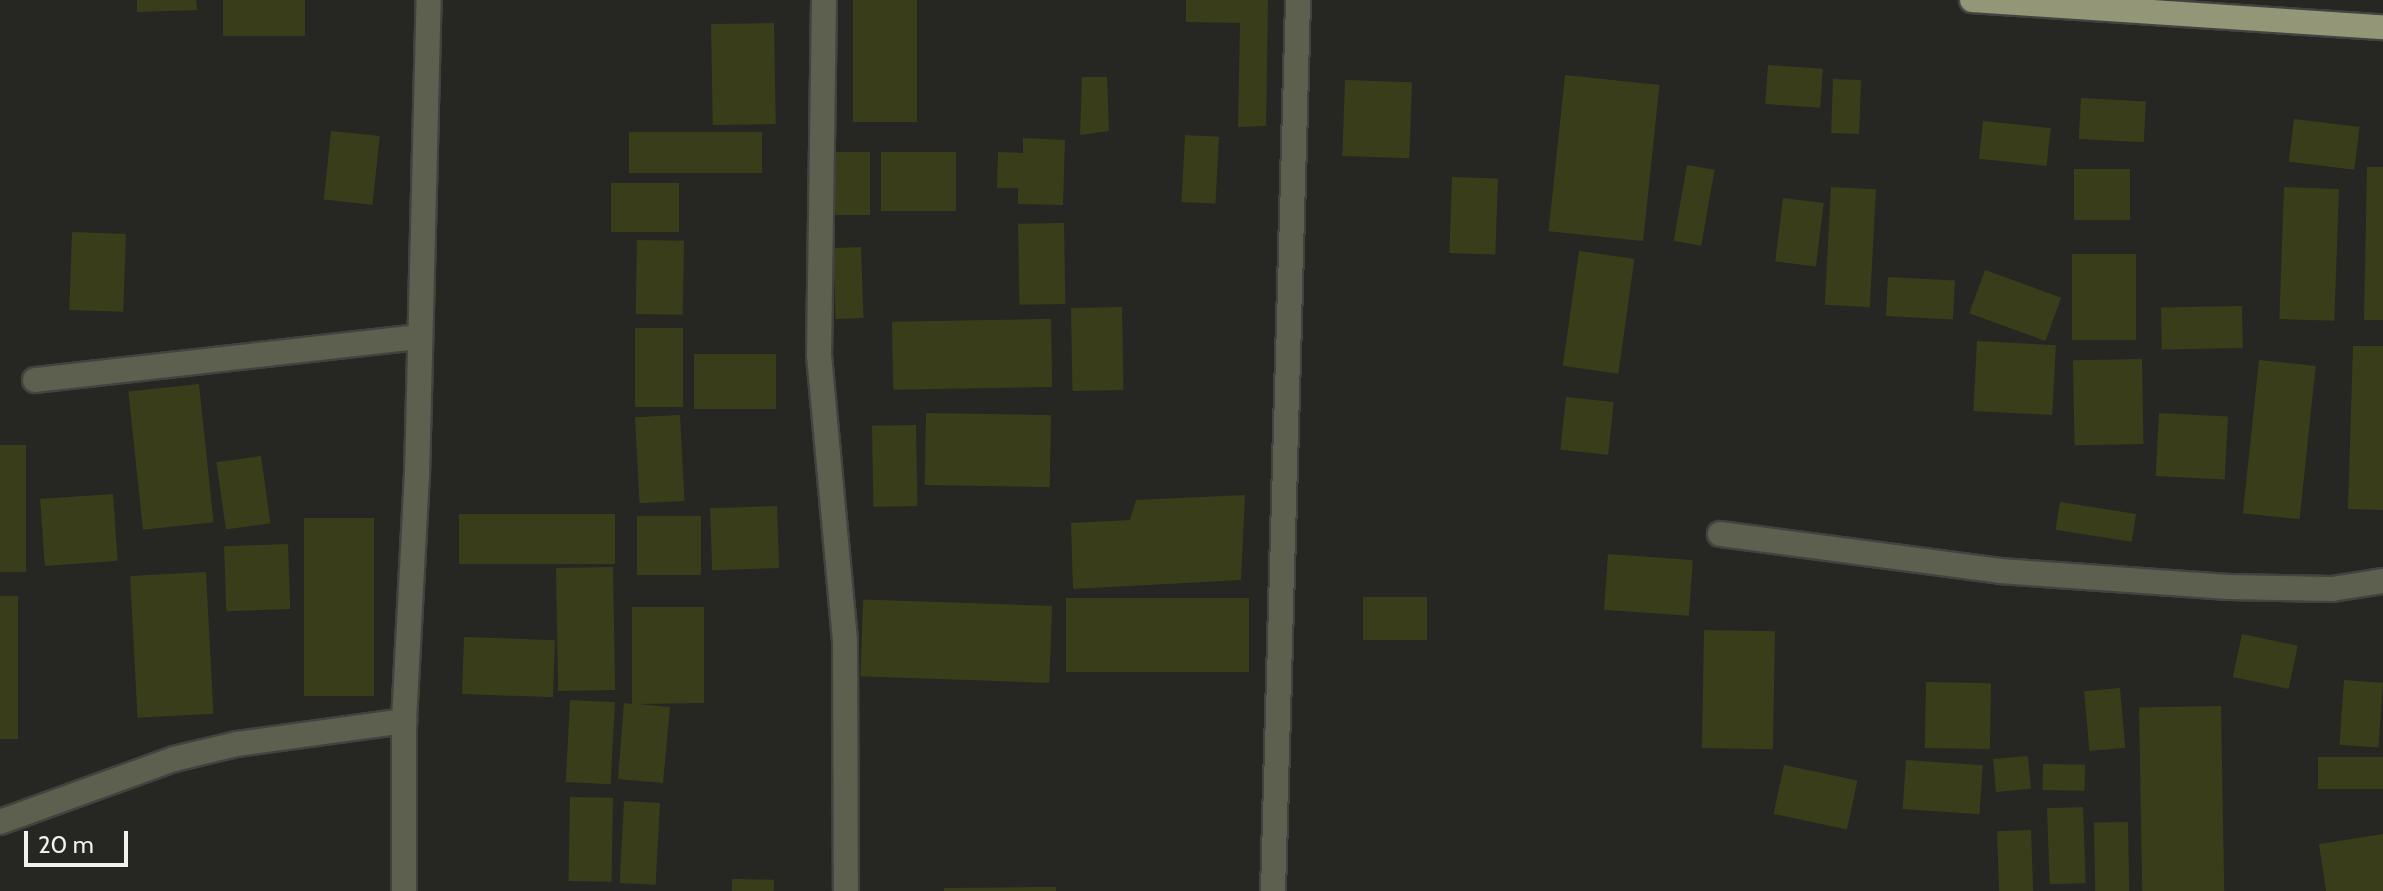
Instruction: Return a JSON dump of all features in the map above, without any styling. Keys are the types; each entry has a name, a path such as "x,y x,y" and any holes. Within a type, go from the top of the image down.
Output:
{"main road":[{"path":"1972,0 2383,27"}],"street":[{"path":"404,891 404,721 429,0"},
{"path":"824,0 819,355 845,642 846,891"},
{"path":"1273,891 1298,0"},
{"path":"35,380 419,337"},
{"path":"1720,534 2030,574 2228,587 2332,589 2383,581"},
{"path":"0,822 174,759 237,744 404,721"}],"building":[{"path":"137,0 196,0 197,10 137,12"},
{"path":"223,0 305,0 305,36 223,36"},
{"path":"853,0 917,0 917,122 853,122"},
{"path":"1186,0 1268,0 1266,126 1238,127 1240,23 1186,22"},
{"path":"774,23 776,124 713,125 711,24"},
{"path":"1768,65 1823,69 1820,108 1765,104"},
{"path":"1565,75 1659,85 1643,241 1549,231"},
{"path":"1082,77 1107,77 1109,131 1080,135"},
{"path":"1833,79 1861,80 1859,134 1831,133"},
{"path":"1345,80 1412,82 1409,158 1342,156"},
{"path":"2081,98 2146,101 2144,142 2079,139"},
{"path":"2294,119 2360,127 2354,170 2289,162"},
{"path":"1983,121 2051,128 2047,166 1979,159"},
{"path":"331,131 380,136 373,205 324,200"},
{"path":"629,132 762,132 762,173 629,173"},
{"path":"1185,135 1219,137 1215,204 1181,202"},
{"path":"1023,138 1065,140 1063,205 1018,204 1018,188 997,188 998,152 1023,153"},
{"path":"829,152 870,152 870,215 829,215"},
{"path":"881,152 956,152 956,211 881,211"},
{"path":"1687,165 1715,170 1701,246 1674,241"},
{"path":"2367,167 2383,167 2383,320 2364,320"},
{"path":"2074,169 2130,169 2130,220 2074,220"},
{"path":"1452,177 1498,179 1495,255 1449,253"},
{"path":"611,183 679,183 679,232 611,232"},
{"path":"1831,187 1876,189 1870,307 1825,305"},
{"path":"2284,187 2339,189 2334,321 2279,319"},
{"path":"1783,198 1824,203 1816,267 1775,262"},
{"path":"1064,223 1065,304 1019,305 1018,224"},
{"path":"72,232 126,234 123,312 69,310"},
{"path":"637,240 684,241 683,315 636,314"},
{"path":"861,247 863,318 835,319 833,248"},
{"path":"1579,251 1634,259 1618,374 1563,366"},
{"path":"2072,254 2136,254 2136,340 2072,340"},
{"path":"1985,270 2061,298 2045,341 1969,313"},
{"path":"1888,277 1955,281 1953,319 1886,316"},
{"path":"2242,306 2243,348 2162,349 2161,307"},
{"path":"1122,307 1123,390 1072,391 1071,308"},
{"path":"1051,319 1052,387 893,390 892,322"},
{"path":"635,328 683,328 683,407 635,407"},
{"path":"1977,341 2056,345 2052,415 1973,411"},
{"path":"2353,346 2383,346 2383,510 2348,509"},
{"path":"694,354 776,354 776,409 694,409"},
{"path":"2142,359 2143,444 2074,445 2073,360"},
{"path":"2259,360 2316,366 2300,519 2243,513"},
{"path":"199,384 214,522 143,530 128,391"},
{"path":"1566,397 1614,402 1608,455 1560,450"},
{"path":"926,413 1051,415 1050,487 925,485"},
{"path":"2159,413 2228,417 2225,480 2156,476"},
{"path":"680,415 685,501 640,503 635,417"},
{"path":"916,425 917,506 873,507 872,426"},
{"path":"0,445 26,445 26,572 0,572"},
{"path":"261,456 270,523 226,530 216,462"},
{"path":"113,494 118,561 45,566 40,499"},
{"path":"1245,495 1241,580 1073,589 1071,523 1130,520 1136,500"},
{"path":"2060,502 2136,514 2132,542 2056,530"},
{"path":"777,506 779,568 712,570 710,508"},
{"path":"459,514 615,514 615,564 459,564"},
{"path":"637,516 701,516 701,575 637,575"},
{"path":"304,518 374,518 374,696 304,696"},
{"path":"288,544 290,609 226,611 224,546"},
{"path":"1608,554 1693,560 1689,616 1604,610"},
{"path":"613,567 615,690 558,691 556,568"},
{"path":"206,572 213,714 138,718 130,576"},
{"path":"0,596 18,596 18,739 0,739"},
{"path":"1363,597 1427,597 1427,640 1363,640"},
{"path":"1066,598 1249,598 1249,672 1066,672"},
{"path":"863,599 1052,606 1049,683 860,676"},
{"path":"632,607 704,607 704,703 638,704 670,707 663,783 618,779 624,703 632,704"},
{"path":"1704,630 1775,631 1773,749 1702,748"},
{"path":"2242,634 2298,646 2289,689 2233,677"},
{"path":"464,637 555,640 553,697 462,694"},
{"path":"2344,680 2383,683 2378,748 2339,745"},
{"path":"1926,682 1991,683 1990,749 1925,748"},
{"path":"2120,688 2125,748 2089,751 2084,691"},
{"path":"570,700 615,702 611,784 566,782"},
{"path":"2221,706 2224,891 2142,891 2139,707"},
{"path":"2028,756 2031,789 1996,792 1993,759"},
{"path":"2318,757 2383,757 2383,789 2318,789"},
{"path":"1906,760 1983,765 1979,814 1903,809"},
{"path":"2043,764 2085,765 2085,791 2043,790"},
{"path":"1784,765 1857,781 1847,830 1774,814"},
{"path":"570,797 613,798 612,882 569,881"},
{"path":"624,801 660,803 656,885 620,883"},
{"path":"2083,807 2086,883 2050,884 2047,808"},
{"path":"2128,822 2129,891 2095,891 2094,823"},
{"path":"2031,830 2033,891 1999,891 1997,831"},
{"path":"2383,834 2383,891 2326,891 2319,844"},
{"path":"732,879 774,880 774,891 732,891"},
{"path":"1056,887 1056,891 944,891 944,888"}]}
